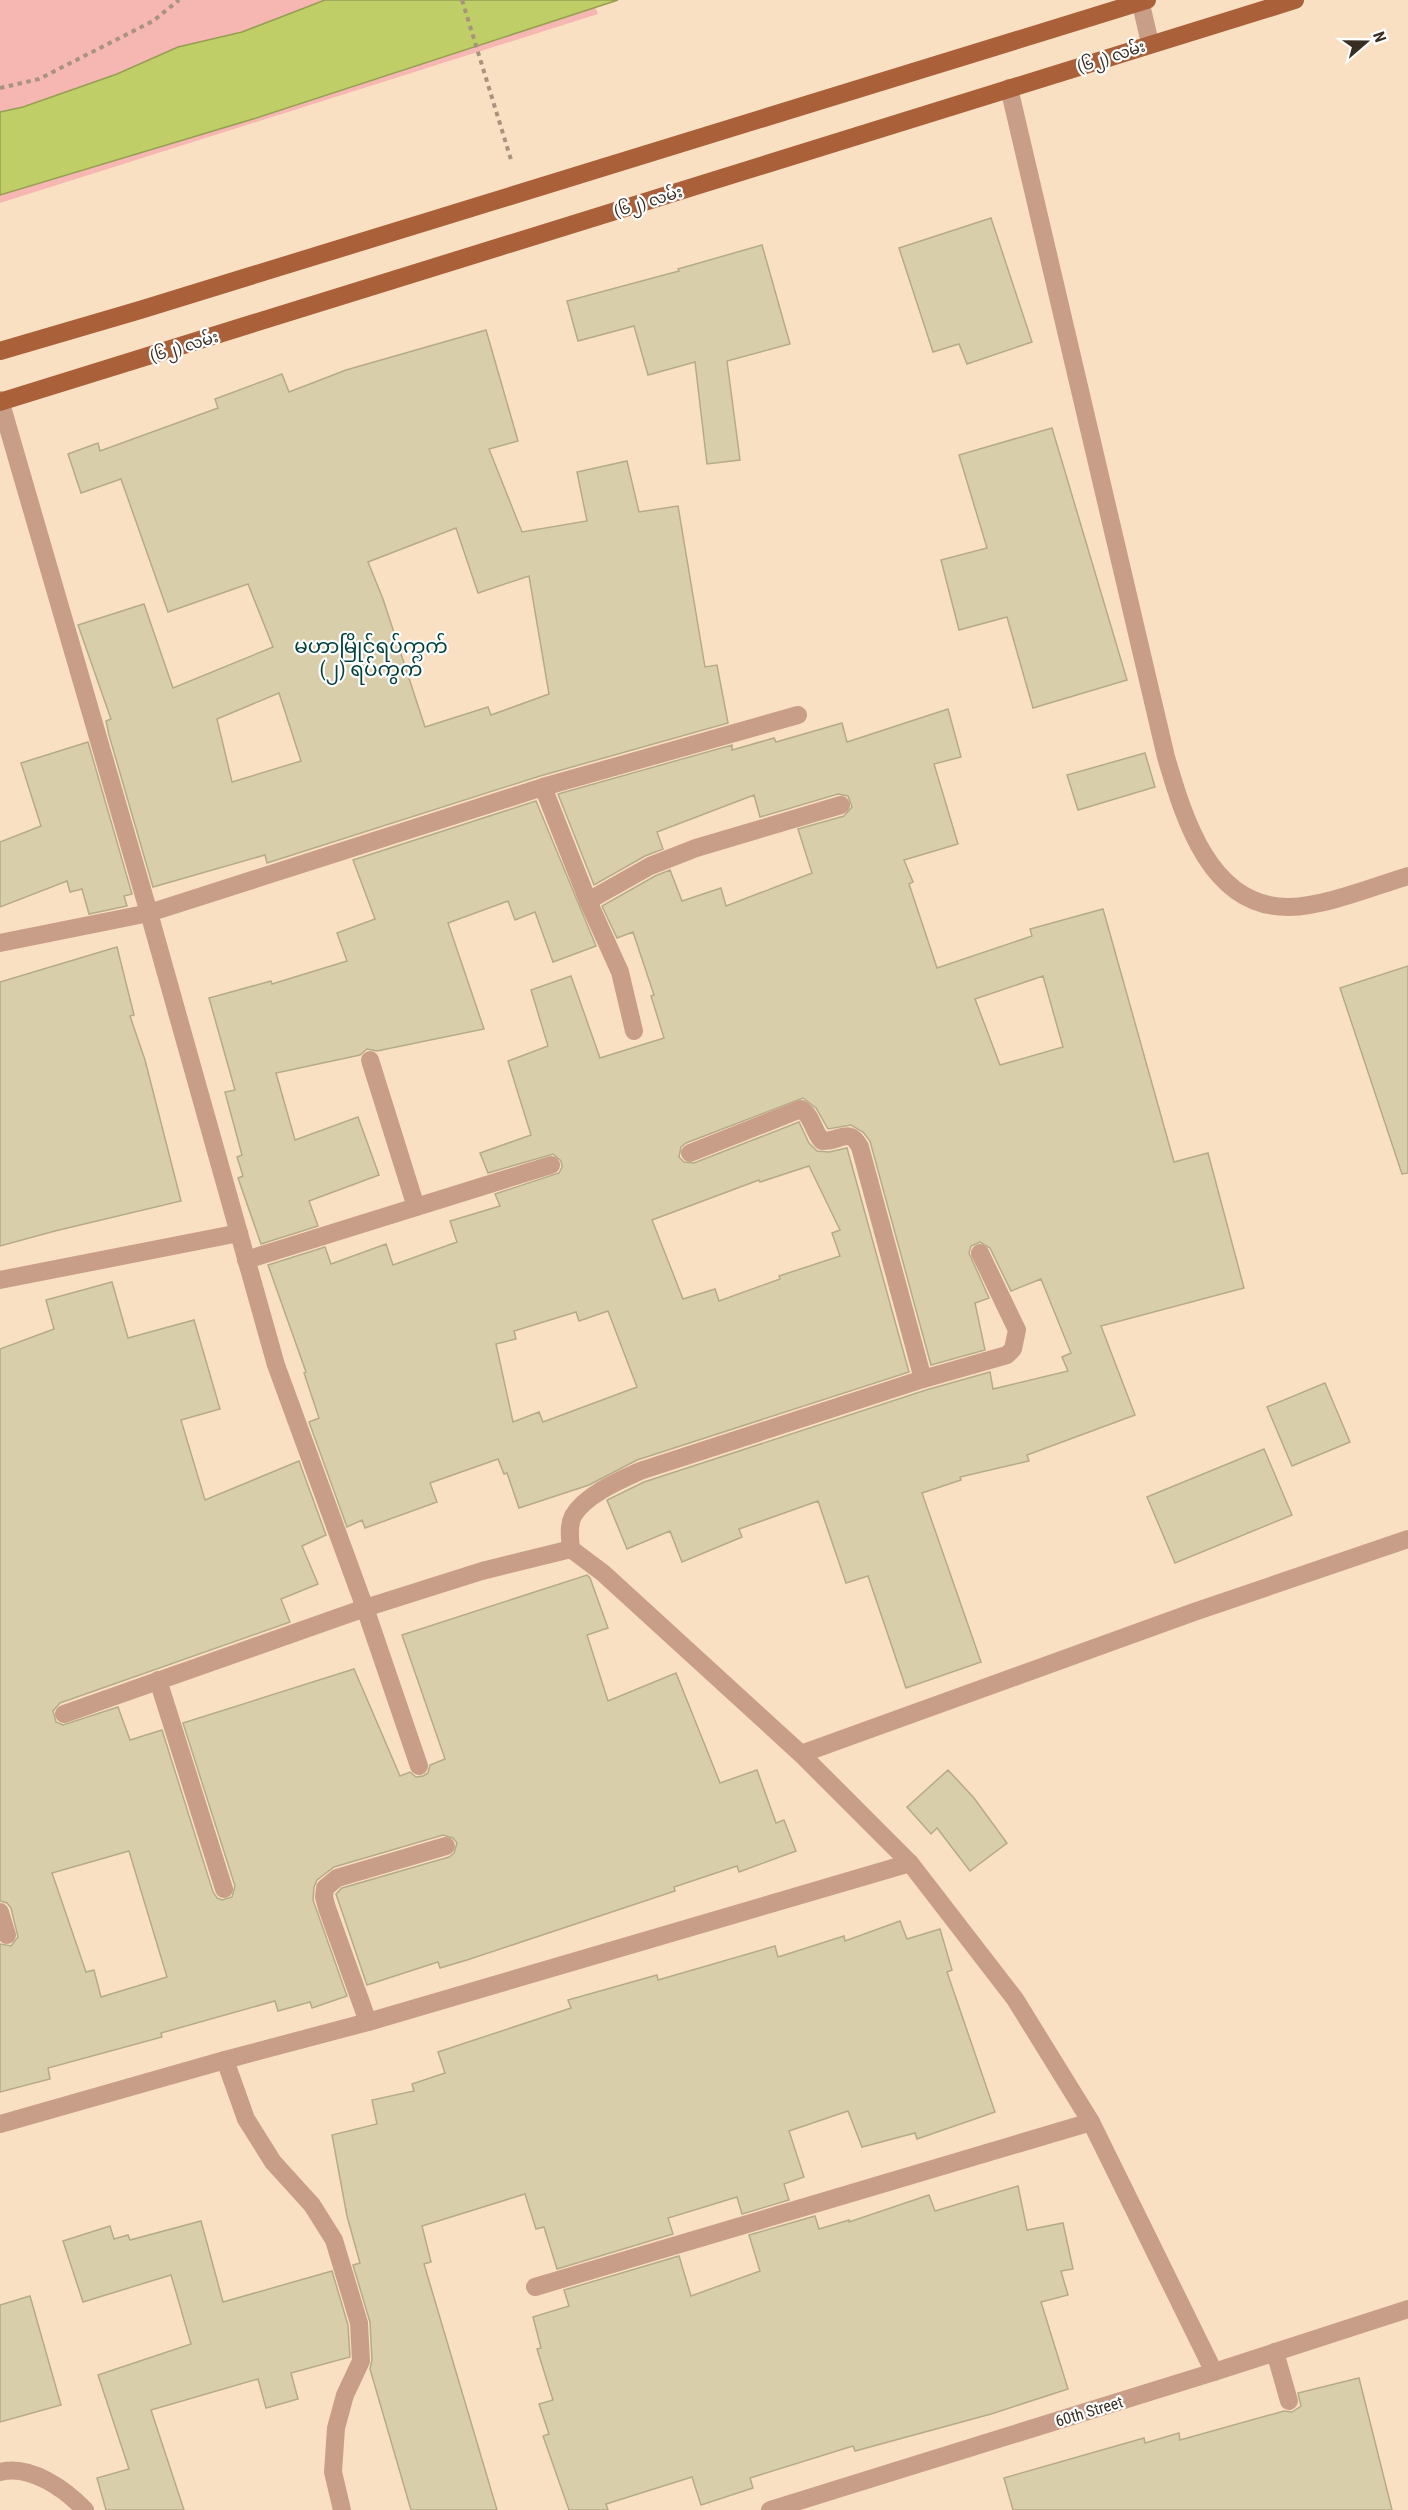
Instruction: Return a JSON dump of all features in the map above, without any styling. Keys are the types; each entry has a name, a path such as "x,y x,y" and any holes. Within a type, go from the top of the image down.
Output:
{"main road":[{"name":"(၆၂) လမ်း","path":"0,401 1150,43 1295,0"},
{"path":"0,351 1143,1"}],"street":[{"path":"1143,1 1150,43"},
{"path":"1009,88 1166,757 1181,809 1198,844 1221,880 1242,895 1262,904 1289,907 1316,903 1408,876"},
{"path":"0,401 149,913 276,1365 365,1608 418,1766"},
{"path":"0,943 149,913 543,787 798,715"},
{"path":"543,787 588,901 620,972 634,1031"},
{"path":"588,901 659,862 696,848 841,805"},
{"path":"370,1060 416,1207"},
{"path":"690,1152 801,1109 808,1115 813,1131 822,1141 848,1135 855,1138 860,1147 923,1379"},
{"path":"246,1260 551,1164"},
{"path":"0,1280 239,1233"},
{"path":"571,1549 570,1528 574,1515 611,1484 640,1471 923,1379 1006,1355 1013,1349 1017,1330 980,1252"},
{"path":"801,1754 1194,1612 1408,1539"},
{"path":"64,1714 365,1608 482,1571 571,1549"},
{"path":"571,1549 603,1573 801,1754 910,1863 1015,1999 1090,2122 1214,2372"},
{"path":"158,1680 224,1889"},
{"path":"368,2022 327,1908 324,1897 325,1888 337,1878 446,1846"},
{"path":"0,2124 368,2022 910,1863"},
{"path":"0,1912 7,1935"},
{"path":"225,2060 246,2120 273,2162 312,2205 334,2240 359,2323 361,2361 345,2395 336,2428 333,2472 342,2510"},
{"path":"535,2287 1090,2122"},
{"name":"60th Street","path":"770,2510 1408,2309"},
{"path":"1275,2352 1289,2401"},
{"path":"0,2472 12,2469 32,2474 55,2486 85,2510"}],"path":[{"path":"0,88 39,79 78,60 153,21 179,0"},
{"path":"462,0 520,192"}],"shaded area":[{"path":"0,0 592,0 598,14 0,203"},
{"path":"325,0 618,0 253,119 0,195 0,112 23,107 117,74 178,47 242,32"}],"building":[{"path":"991,218 1032,342 967,364 959,344 933,352 899,248"},
{"path":"762,245 790,344 727,361 740,460 707,464 695,362 648,375 634,326 578,341 567,301 679,271 678,269"},
{"path":"486,330 518,441 489,449 522,532 587,521 577,472 627,461 639,512 678,506 705,667 717,665 728,723 540,776 267,863 265,855 153,887 109,735 106,721 111,719 78,625 144,604 173,688 273,647 248,584 168,612 121,479 81,493 68,454 98,443 100,451 218,408 215,399 282,374 289,392 346,370","holes":["456,528 478,593 529,576 549,694 491,715 488,707 425,727 383,599 368,562","279,693 301,761 232,782 217,719"]},
{"path":"1052,428 1127,680 1033,708 1007,617 959,630 941,560 987,548 959,455"},
{"path":"948,709 961,757 934,764 958,844 904,860 913,882 909,884 937,968 1032,936 1030,929 1103,909 1174,1162 1208,1153 1244,1288 1101,1326 1135,1415 1027,1455 1029,1461 960,1477 961,1480 922,1493 981,1662 906,1688 868,1576 846,1583 818,1501 739,1529 742,1537 682,1562 670,1531 627,1549 607,1500 644,1482 926,1390 990,1372 993,1389 1068,1371 1062,1357 1071,1353 1041,1279 1011,1291 990,1248 980,1242 971,1246 969,1253 989,1298 975,1303 985,1350 931,1365 870,1141 863,1132 851,1125 828,1129 816,1108 803,1098 686,1143 681,1147 679,1157 684,1162 694,1163 799,1122 809,1143 817,1151 829,1152 847,1148 909,1372 637,1460 589,1485 519,1508 507,1473 504,1474 498,1459 430,1483 437,1502 365,1528 362,1520 347,1527 309,1422 319,1418 304,1373 306,1372 268,1265 325,1247 331,1264 386,1244 393,1265 457,1242 450,1221 500,1206 495,1194 559,1173 562,1167 561,1161 553,1154 488,1173 480,1153 531,1135 508,1061 548,1046 531,990 571,976 600,1058 664,1038 651,996 654,995 633,932 617,938 602,906 670,870 682,901 721,888 726,906 812,873 798,829 844,816 852,807 848,796 838,794 760,817 754,795 657,832 663,849 645,856 594,885 558,794 732,745 732,750 774,738 776,742 842,723 847,742","holes":["1043,976 1063,1047 1000,1065 975,999","809,1166 840,1230 832,1233 840,1256 779,1276 780,1279 719,1301 715,1289 683,1299 652,1220 759,1180 760,1182","608,1311 637,1387 543,1422 539,1412 513,1422 496,1344 516,1339 514,1331 576,1312 579,1321"]},
{"path":"88,742 132,894 124,896 127,906 89,914 82,889 70,892 67,881 0,907 0,842 41,826 21,763"},
{"path":"1145,753 1155,787 1078,810 1067,775"},
{"path":"536,801 596,946 553,962 535,912 515,920 508,901 448,923 484,1029 377,1051 367,1049 360,1055 276,1073 295,1140 358,1117 379,1175 309,1201 318,1226 261,1244 238,1178 243,1176 237,1157 242,1155 225,1092 235,1090 209,998 271,981 272,984 347,961 337,933 375,919 353,860"},
{"path":"117,947 134,1015 130,1016 145,1060 181,1201 0,1246 0,982"},
{"path":"1408,966 1408,1173 1402,1174 1340,988"},
{"path":"112,1282 128,1338 194,1320 220,1409 181,1420 205,1500 299,1461 326,1535 302,1546 318,1584 281,1599 290,1622 60,1703 53,1711 56,1722 63,1725 118,1707 130,1740 162,1730 213,1892 217,1898 222,1900 232,1897 235,1886 183,1723 354,1669 400,1776 410,1772 416,1777 423,1776 428,1773 430,1765 445,1759 402,1635 587,1575 608,1628 587,1635 608,1701 676,1673 720,1783 757,1770 776,1823 784,1820 796,1851 739,1872 737,1866 674,1887 675,1891 467,1960 440,1968 438,1962 367,1985 336,1894 342,1888 449,1857 454,1853 457,1843 453,1838 443,1835 334,1867 317,1880 313,1900 347,1996 312,2008 310,2002 278,2011 275,2001 161,2033 162,2037 48,2068 50,2079 0,2092 0,1944 11,1946 18,1937 11,1908 7,1903 0,1901 0,1349 54,1329 46,1300","holes":["129,1851 167,1977 101,1997 94,1970 86,1972 52,1873"]},
{"path":"1325,1383 1350,1442 1292,1466 1267,1407"},
{"path":"1264,1449 1292,1515 1175,1563 1147,1497"},
{"path":"948,1770 974,1798 1007,1843 970,1871 937,1828 931,1834 907,1807"},
{"path":"900,1921 907,1939 940,1929 952,1970 947,1972 995,2112 917,2139 915,2133 862,2147 848,2111 789,2131 804,2177 784,2184 789,2200 742,2214 737,2197 668,2218 673,2234 557,2269 544,2227 536,2229 525,2194 422,2226 431,2262 424,2264 497,2510 411,2510 370,2369 372,2360 370,2322 353,2265 360,2263 347,2216 332,2135 377,2124 372,2100 414,2091 412,2084 445,2073 438,2052 571,2008 568,2000 657,1975 658,1980 775,1946 778,1957 844,1936 845,1941"},
{"path":"1018,2186 1027,2230 1063,2223 1073,2269 1061,2271 1068,2295 1041,2302 1068,2389 991,2414 855,2451 853,2446 750,2478 753,2488 701,2505 692,2477 606,2504 608,2510 569,2510 543,2436 549,2434 539,2404 553,2400 537,2349 541,2348 533,2317 569,2306 564,2290 679,2256 691,2296 760,2271 749,2235 815,2216 819,2229 849,2220 849,2222 929,2195 935,2211"},
{"path":"201,2221 223,2302 332,2271 348,2325 350,2357 291,2373 298,2399 266,2408 258,2379 151,2410 184,2510 106,2510 97,2478 129,2469 98,2375 191,2344 171,2275 83,2302 63,2241 110,2226 114,2239 128,2235 130,2240"},
{"path":"30,2296 61,2405 0,2422 0,2305"},
{"path":"1359,2378 1392,2510 1013,2510 1004,2478 1144,2438 1145,2443 1179,2433 1180,2440 1284,2411 1292,2412 1301,2406 1298,2393"}],"district":[{"name":"မဟာမြိုင်ရပ်ကွက် (၂) ရပ်ကွက်","path":"371,658"}]}
